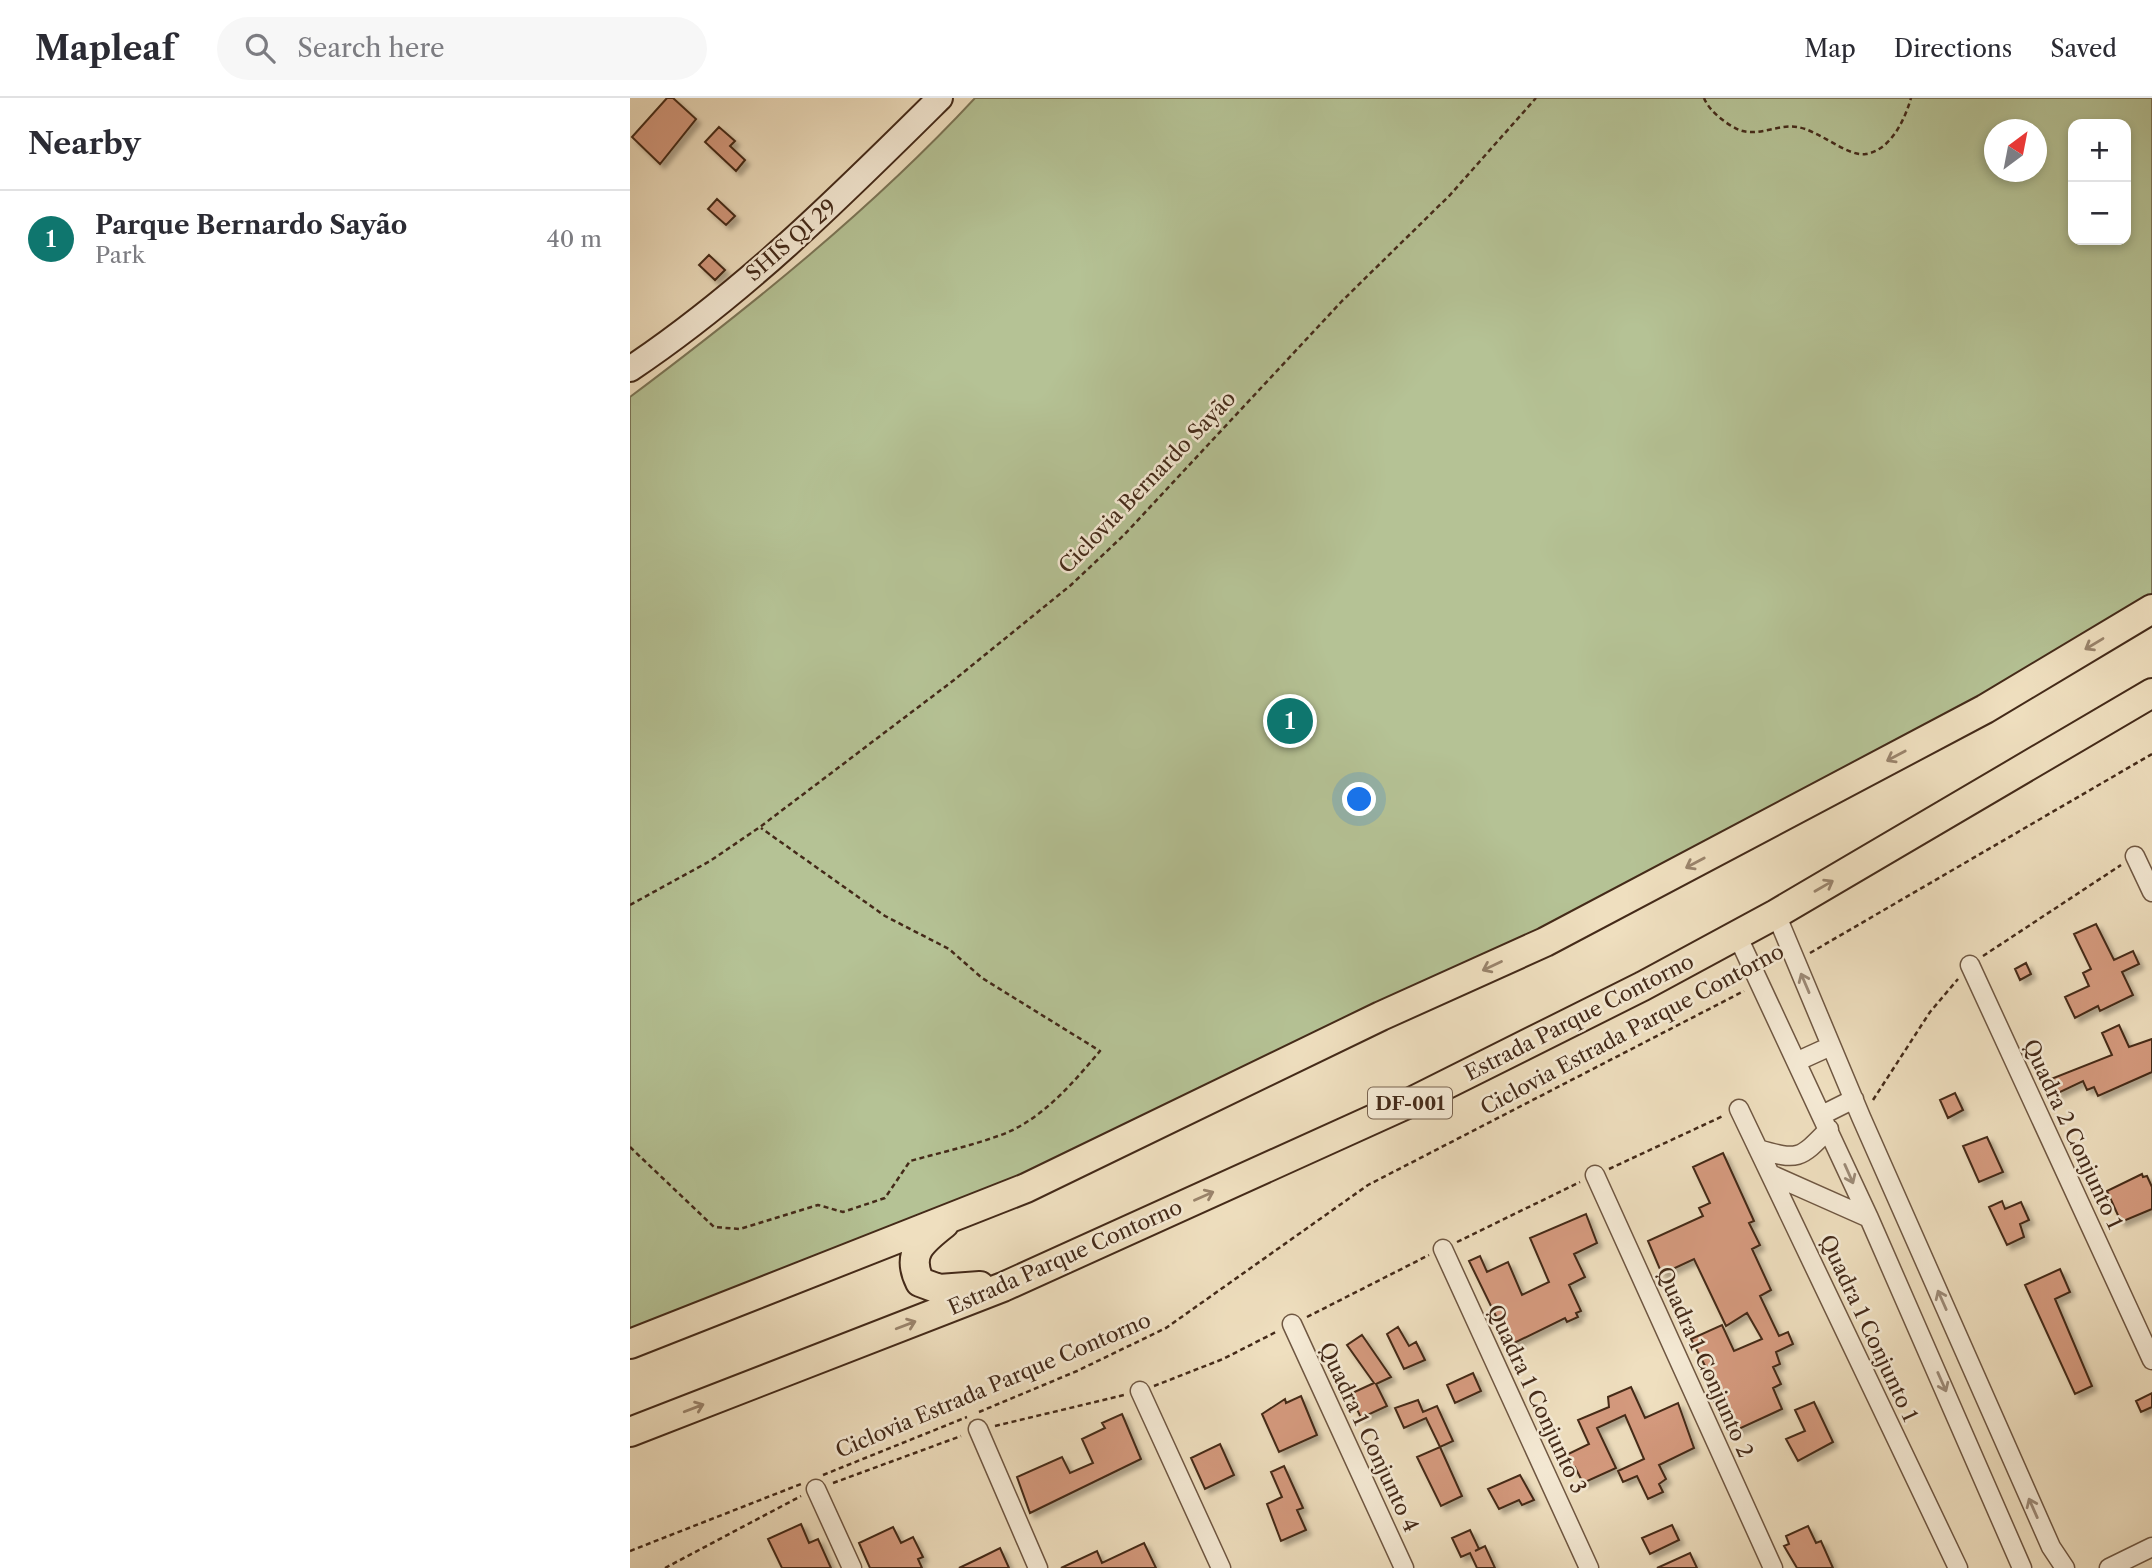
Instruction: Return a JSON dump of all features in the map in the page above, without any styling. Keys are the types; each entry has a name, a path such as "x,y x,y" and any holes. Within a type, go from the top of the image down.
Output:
{"main road":[{"path":"630,1344 1026,1188 1116,1147 1381,1016 1545,942 1985,709 2152,609"},
{"name":"Estrada Parque Contorno","path":"630,1432 1003,1287 1407,1104 1737,936 2152,693"},
{"path":"957,1214 929,1235 918,1249 913,1267 920,1282 939,1289 1003,1287"}],"street":[{"name":"SHIS QI 29","path":"630,369 669,343 805,232 940,98"},
{"path":"2135,856 2152,891"},
{"path":"1776,914 1861,1117 2051,1547 2065,1568"},
{"path":"1737,936 1826,1122 2022,1568"},
{"name":"Quadra 2 Conjunto 1","path":"1970,965 2152,1360"},
{"path":"1798,1061 1832,1046"},
{"path":"1758,1149 1790,1158 1801,1157 1826,1122 1854,1099"},
{"name":"Quadra 1 Conjunto 1","path":"1739,1108 1958,1568"},
{"path":"1770,1174 1869,1218"},
{"name":"Quadra 1 Conjunto 2","path":"1595,1175 1773,1568"},
{"name":"Quadra 1 Conjunto 3","path":"1443,1249 1589,1568"},
{"name":"Quadra 1 Conjunto 4","path":"1292,1324 1404,1568"},
{"path":"1140,1391 1221,1568"},
{"path":"978,1430 1038,1568"},
{"path":"812,1483 852,1568"},
{"path":"2109,1568 2152,1547"}],"path":[{"name":"Ciclovia Bernardo Sayão","path":"630,905 710,861 760,827 954,680 1071,585 1124,535 1342,301 1450,195 1536,98"},
{"path":"1704,98 1707,105 1724,121 1740,130 1757,133 1798,127 1824,135 1851,152 1867,154 1884,145 1897,131 1911,98"},
{"name":"Ciclovia Estrada Parque Contorno","path":"1796,961 2152,754"},
{"path":"630,1146 714,1227 740,1229 818,1205 843,1212 886,1198 910,1161 1000,1136 1030,1120 1071,1085 1100,1051 982,978 949,949 884,916 760,827"},
{"path":"1861,1117 1930,1012 1970,965 2135,856"},
{"name":"Ciclovia Estrada Parque Contorno","path":"630,1552 812,1483 1077,1371 1166,1328 1368,1185 1760,983"},
{"path":"665,1568 812,1483 978,1430 1140,1391 1223,1359 1595,1175 1739,1108"}],"green space":[{"path":"975,98 2152,98 2152,601 1750,842 1180,1116 630,1346 630,397 765,292 895,179"}],"building":[{"path":"667,98 673,98 696,119 660,164 632,137"},
{"path":"719,127 735,141 730,146 745,160 736,171 705,142"},
{"path":"717,199 735,216 726,225 708,209"},
{"path":"709,255 725,270 715,280 699,265"},
{"path":"2096,924 2114,960 2133,951 2139,964 2122,972 2133,995 2100,1011 2098,1006 2075,1018 2065,997 2089,986 2083,973 2091,969 2074,934"},
{"path":"2026,963 2031,974 2020,980 2015,969"},
{"path":"2119,1025 2129,1047 2152,1039 2152,1072 2098,1096 2094,1087 2087,1090 2083,1081 2058,1093 2051,1079 2112,1055 2102,1033"},
{"path":"1955,1093 1963,1110 1948,1118 1940,1100"},
{"path":"1987,1137 2003,1172 1979,1182 1963,1146"},
{"path":"1723,1153 1754,1221 1749,1223 1760,1245 1752,1249 1771,1290 1760,1296 1779,1336 1788,1332 1793,1344 1776,1352 1780,1364 1773,1367 1781,1384 1773,1388 1782,1409 1730,1433 1714,1401 1712,1390 1715,1385 1691,1339 1722,1325 1734,1351 1762,1339 1747,1313 1726,1326 1694,1259 1662,1274 1648,1241 1703,1216 1699,1208 1710,1203 1693,1167"},
{"path":"2142,1174 2143,1177 2147,1176 2152,1187 2152,1209 2121,1222 2107,1191"},
{"path":"2002,1201 2005,1209 2021,1202 2029,1220 2020,1224 2024,1237 2007,1245 1989,1207"},
{"path":"1586,1214 1597,1243 1574,1254 1585,1277 1569,1285 1581,1311 1576,1313 1578,1317 1567,1322 1565,1318 1510,1345 1469,1261 1480,1256 1487,1272 1508,1262 1522,1295 1549,1282 1530,1238"},
{"path":"2060,1269 2070,1292 2055,1299 2092,1386 2075,1394 2025,1285"},
{"path":"1398,1327 1409,1346 1416,1342 1425,1360 1404,1369 1387,1334"},
{"path":"1362,1335 1391,1377 1376,1384 1387,1406 1361,1418 1350,1394 1374,1383 1347,1345"},
{"path":"1473,1373 1481,1391 1455,1403 1447,1385"},
{"path":"1631,1387 1645,1418 1678,1403 1694,1448 1659,1465 1666,1479 1659,1484 1663,1492 1648,1499 1637,1476 1623,1482 1618,1471 1644,1459 1625,1415 1597,1428 1616,1468 1583,1483 1575,1467 1566,1471 1560,1458 1589,1444 1578,1420 1609,1407 1608,1397"},
{"path":"2152,1393 2152,1407 2141,1412 2136,1401"},
{"path":"1301,1396 1317,1435 1279,1452 1262,1414 1285,1399 1286,1403"},
{"path":"1418,1400 1423,1412 1437,1406 1453,1441 1440,1447 1426,1418 1404,1428 1395,1408"},
{"path":"1814,1402 1833,1442 1798,1461 1786,1439 1805,1431 1795,1410"},
{"path":"1122,1414 1141,1459 1030,1513 1017,1477 1062,1457 1070,1473 1093,1463 1082,1439 1105,1428 1102,1423"},
{"path":"1220,1444 1234,1475 1205,1489 1191,1458"},
{"path":"1440,1447 1462,1496 1441,1506 1417,1457"},
{"path":"1284,1466 1303,1508 1297,1510 1306,1530 1281,1541 1267,1504 1282,1497 1271,1472"},
{"path":"1520,1475 1534,1500 1522,1505 1519,1500 1499,1509 1488,1489"},
{"path":"801,1524 809,1543 818,1539 831,1568 782,1568 768,1539"},
{"path":"1672,1525 1679,1540 1650,1554 1642,1538"},
{"path":"1808,1526 1816,1543 1821,1541 1833,1568 1797,1568 1784,1546 1789,1544 1786,1536"},
{"path":"893,1527 901,1543 913,1537 923,1557 918,1559 922,1568 870,1568 859,1543"},
{"path":"1470,1530 1479,1549 1485,1546 1495,1568 1477,1568 1470,1553 1461,1557 1452,1538"},
{"path":"1144,1543 1156,1568 1061,1568 1097,1551 1102,1563"},
{"path":"1000,1548 1009,1568 959,1568 982,1557"},
{"path":"1690,1553 1697,1568 1657,1568"}],"place":[{"name":"Parque Bernardo Sayão","path":"1290,721"}]}
